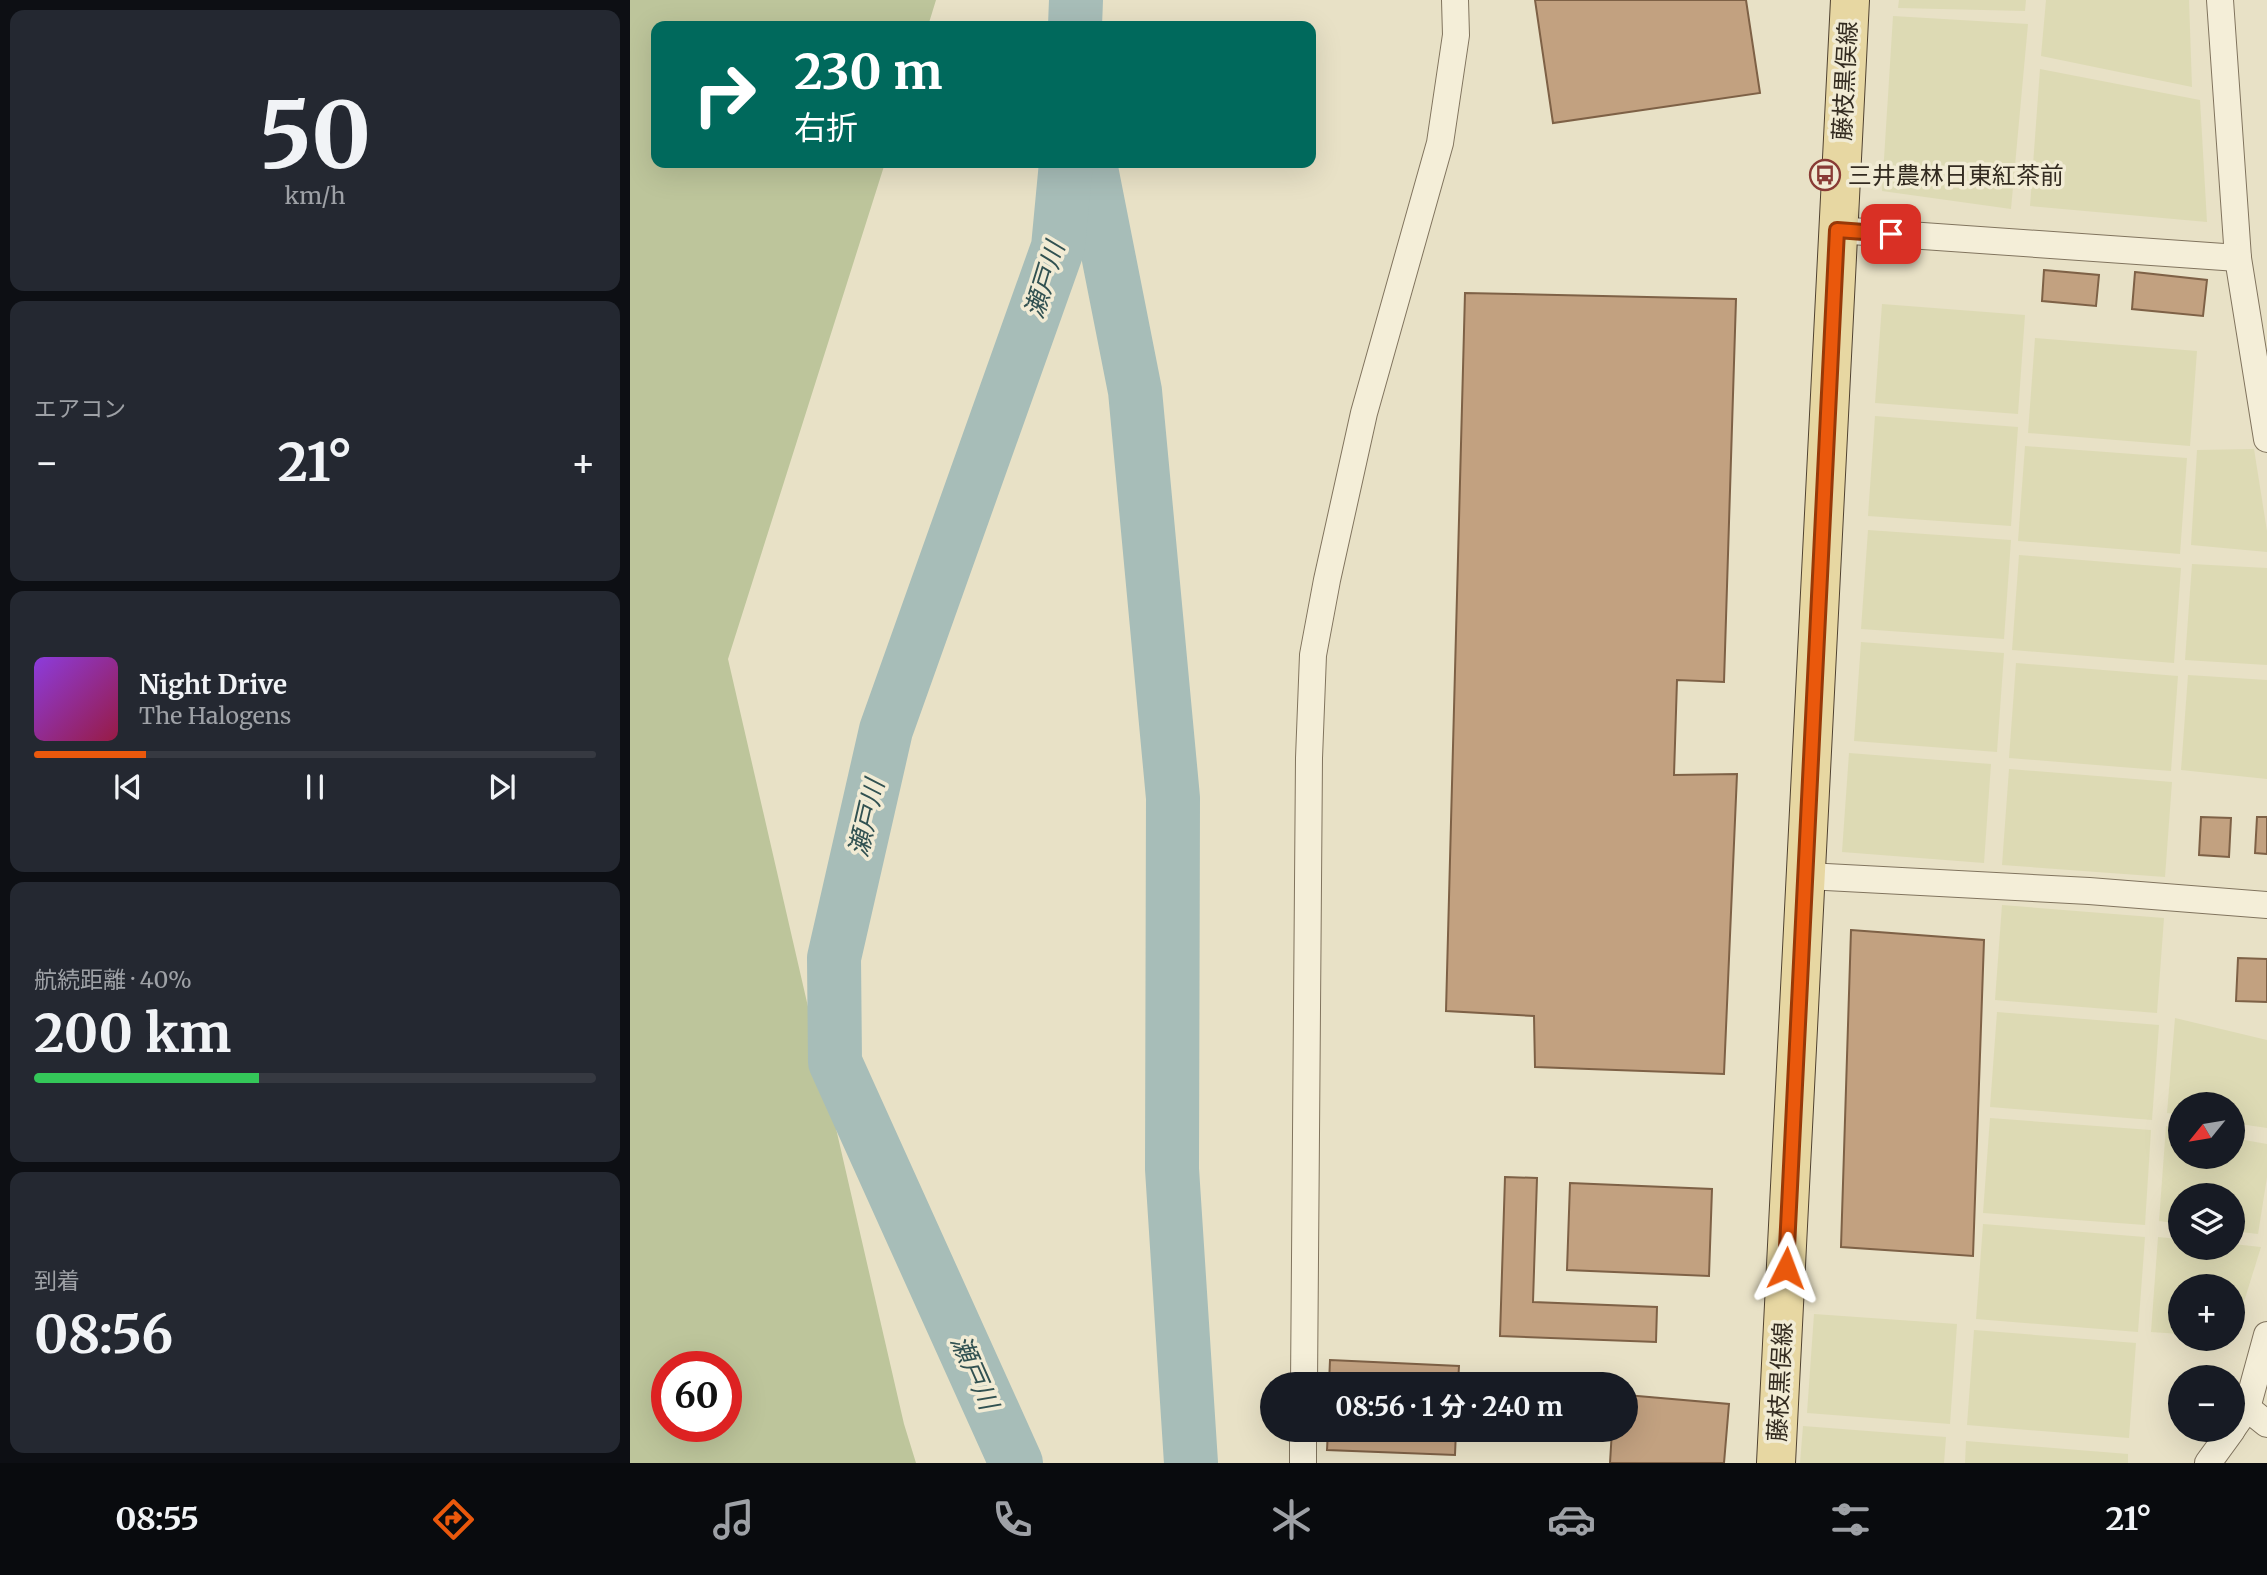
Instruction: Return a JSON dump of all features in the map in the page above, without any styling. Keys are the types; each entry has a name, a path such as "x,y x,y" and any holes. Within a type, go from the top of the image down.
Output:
{"main road":[{"name":"藤枝黒俣線","path":"1776,1463 1850,0"}],"street":[{"path":"1304,1372 1309,758 1313,655 1364,413 1440,143 1456,35 1455,0"},
{"path":"2220,0 2238,258 2267,439"},
{"path":"1837,230 2238,258"},
{"path":"1807,876 2089,891 2267,905"},
{"path":"2245,1423 2267,1335"},
{"path":"1303,1442 1303,1463"},
{"path":"2208,1463 2227,1442"}],"shaded area":[{"path":"1899,0 2026,0 2025,11 1898,8"},
{"path":"2046,0 2189,0 2192,87 2041,56"},
{"path":"1893,16 2028,24 2011,209 1882,191"},
{"path":"2040,69 2200,100 2207,222 2030,206"},
{"path":"1882,304 2025,315 2018,414 1875,403"},
{"path":"2035,338 2197,351 2190,446 2028,433"},
{"path":"1875,416 2018,427 2011,526 1868,516"},
{"path":"2025,446 2187,458 2180,554 2018,541"},
{"path":"2254,449 2267,531 2267,552 2191,545 2197,450"},
{"path":"1868,530 2011,540 2004,639 1861,629"},
{"path":"2019,555 2181,568 2174,663 2012,650"},
{"path":"2192,564 2267,568 2267,665 2185,660"},
{"path":"1861,642 2004,653 1997,752 1854,741"},
{"path":"2016,663 2178,676 2171,771 2009,758"},
{"path":"2188,675 2267,680 2267,779 2181,770"},
{"path":"1849,753 1991,764 1984,863 1842,852"},
{"path":"2009,769 2172,782 2165,877 2002,865"},
{"path":"2002,905 2164,918 2157,1013 1995,1000"},
{"path":"1997,1012 2159,1025 2152,1120 1990,1107"},
{"path":"2175,1018 2267,1040 2267,1128 2245,1125 2245,1092 2169,1092"},
{"path":"1990,1118 2151,1130 2145,1225 1983,1213"},
{"path":"2166,1126 2168,1169 2245,1169 2245,1140 2267,1144 2267,1177 2258,1234 2245,1232 2245,1183 2168,1183 2168,1222 2159,1221"},
{"path":"1983,1224 2145,1237 2138,1332 1976,1319"},
{"path":"2158,1237 2168,1238 2168,1260 2245,1260 2245,1245 2261,1247 2245,1298 2245,1274 2168,1274 2168,1333 2151,1332"},
{"path":"1814,1314 1957,1324 1950,1424 1807,1413"},
{"path":"1974,1330 2136,1343 2129,1438 1967,1425"},
{"path":"1803,1426 1946,1437 1944,1463 1800,1463"},
{"path":"1966,1441 2128,1454 2128,1463 1965,1463"}],"green space":[{"path":"630,0 936,0 930,21 651,21 651,168 883,168 728,659 904,1424 916,1463 630,1463"}],"building":[{"path":"1535,0 1746,0 1760,93 1553,123"},
{"path":"2044,270 2099,275 2096,306 2042,301"},
{"path":"2135,272 2207,280 2203,316 2132,309"},
{"path":"1465,293 1736,299 1724,682 1677,680 1674,775 1737,774 1724,1074 1535,1067 1534,1016 1446,1011"},
{"path":"2201,817 2231,818 2229,857 2199,855"},
{"path":"2257,817 2267,817 2267,854 2255,853"},
{"path":"1851,930 1984,940 1973,1256 1841,1247"},
{"path":"2238,958 2267,959 2267,1002 2236,1001"},
{"path":"1505,1177 1537,1178 1533,1302 1657,1307 1656,1342 1500,1336"},
{"path":"1570,1183 1712,1189 1709,1276 1567,1270"},
{"path":"1330,1360 1459,1366 1459,1372 1330,1372"},
{"path":"1638,1396 1729,1404 1724,1463 1610,1463 1611,1442 1638,1442"},
{"path":"1327,1442 1456,1442 1455,1455 1327,1450"}],"waterway":[{"name":"瀬戸川","path":"1075,21 1076,0"},
{"name":"瀬戸川","path":"1016,1463 835,1062 834,958 886,730 1058,247 1066,168"},
{"name":"瀬戸川","path":"1091,168 1135,391 1173,798 1172,1169 1191,1463"}],"place":[{"name":"三井農林日東紅茶前","path":"1825,175"}],"route":[{"path":"1786,1268 1837,230 1891,234"}]}
